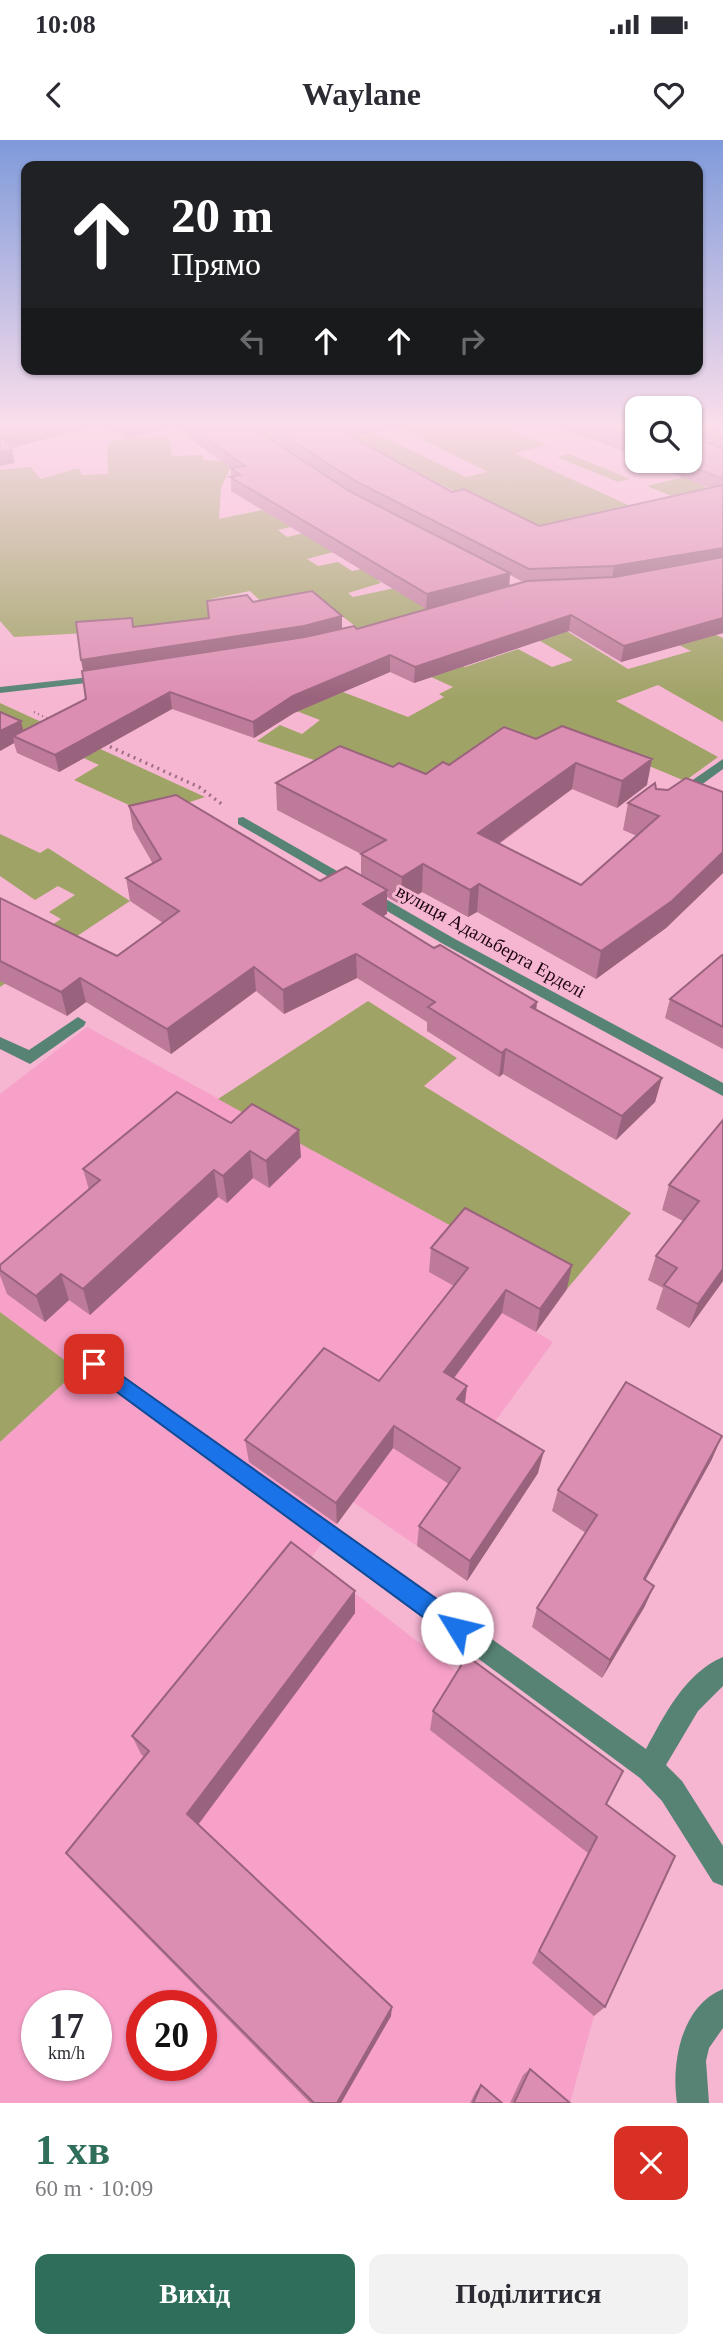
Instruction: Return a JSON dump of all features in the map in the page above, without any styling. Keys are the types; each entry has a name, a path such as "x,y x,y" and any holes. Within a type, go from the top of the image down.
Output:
{"street":[{"path":"1,690 120,677"},
{"path":"668,803 723,763"},
{"name":"вулиця Адальберта Ерделі","path":"243,821 450,942 723,1090"},
{"path":"0,1042 30,1058 78,1022"},
{"path":"94,1364 650,1768 672,1791 723,1872"},
{"path":"650,1768 689,1698 705,1682 723,1670"},
{"path":"693,2103 688,2080 693,2043 723,2004"}],"path":[{"path":"1,690 19,705 55,722"},
{"path":"103,743 208,792 243,821"}],"shaded area":[{"path":"87,1027 567,1289 536,1332 553,1342 483,1438 491,1443 417,1546 353,1502 310,1559 464,1677 597,1821 662,1870 594,2016 570,2103 0,2103 0,1442 78,1370 0,1312 0,1094"}],"green space":[{"path":"0,517 219,517 219,519 273,517 291,527 278,530 287,537 365,519 337,551 307,559 318,566 338,562 352,571 394,563 375,577 381,583 348,593 353,597 404,586 440,607 359,629 325,603 274,614 250,591 211,599 209,619 104,632 14,637 0,621"},
{"path":"505,517 629,517 625,521 528,528"},
{"path":"515,599 628,669 691,651 669,640 711,633 723,638 723,722 658,685 616,701 718,757 685,781 594,743 489,760 389,785 257,741 280,725 302,734 320,720 247,692 298,670 343,692 408,717 444,697 439,694 453,687 420,672 449,659 465,667 518,649 552,667 573,660 483,608"},
{"path":"0,703 205,797 151,815 74,780 99,765 0,720"},
{"path":"0,834 40,853 48,848 130,901 0,987 0,959 61,919 49,912 75,895 58,886 35,900 0,876"},
{"path":"368,1001 457,1058 424,1086 631,1213 567,1289 218,1099"},
{"path":"0,1312 78,1370 0,1442"}],"building":[{"path":"297,517 399,517 510,573 427,594"},
{"path":"425,517 520,517 539,526 581,517 723,517 723,548 614,566 529,569"},
{"path":"723,557 723,618 624,646 571,615 415,667 390,655 293,696 253,722 170,692 55,755 13,736 86,699 82,671 305,637 354,626 357,629 527,581 615,577"},
{"path":"312,591 342,616 304,626 81,660 76,622 132,618 133,627 209,618 207,601 247,595 253,602"},
{"path":"0,712 21,721 0,731"},
{"path":"562,726 652,759 622,781 576,763 478,833 581,885 659,816 628,803 655,783 656,789 668,790 686,778 723,792 723,852 672,901 601,951 479,884 470,890 423,864 402,877 361,854 386,840 276,783 340,746 393,767 399,763 426,774 443,762 449,765 504,727 536,739"},
{"path":"176,795 320,881 346,867 387,890 363,904 434,948 440,945 537,1002 531,1007 662,1078 622,1116 506,1049 502,1053 428,1007 435,1002 356,954 283,990 254,967 167,1029 80,978 61,992 0,961 0,898 117,956 179,911 126,878 161,859 129,806"},
{"path":"723,955 723,1027 670,999"},
{"path":"177,1092 231,1123 252,1104 299,1130 266,1161 250,1151 223,1176 214,1170 83,1289 61,1274 36,1296 0,1270 0,1265 100,1180 83,1169"},
{"path":"723,1120 723,1269 698,1304 664,1285 677,1268 656,1256 699,1201 669,1185"},
{"path":"465,1208 572,1265 540,1309 506,1290 444,1372 467,1386 457,1399 544,1451 470,1561 419,1526 460,1468 394,1426 336,1503 245,1440 324,1348 379,1381 468,1268 431,1248"},
{"path":"626,1382 722,1436 644,1579 654,1586 610,1660 537,1608 597,1515 558,1490"},
{"path":"291,1542 355,1591 187,1814 392,2007 337,2103 314,2103 217,2005 217,1990 202,1990 66,1853 149,1751 132,1736"},
{"path":"467,1656 623,1771 606,1804 675,1856 605,2007 539,1951 597,1837 433,1711"},
{"path":"530,2069 570,2103 514,2103"},
{"path":"481,2085 502,2103 473,2103"}],"route":[{"path":"94,1364 457,1628"}]}
